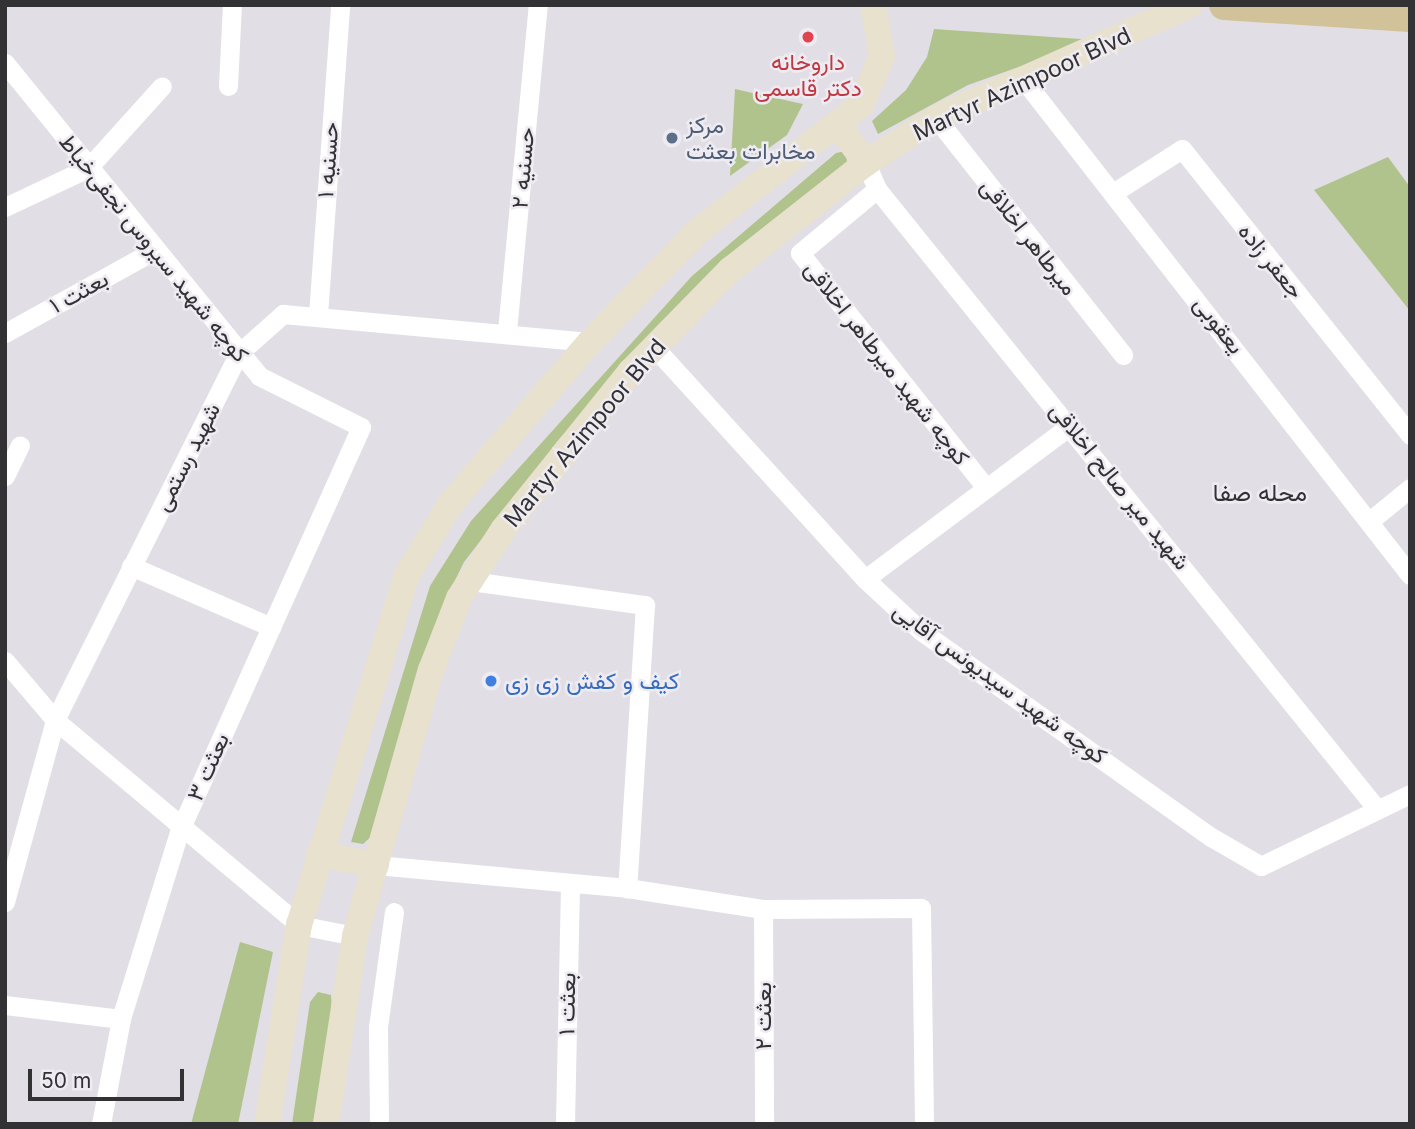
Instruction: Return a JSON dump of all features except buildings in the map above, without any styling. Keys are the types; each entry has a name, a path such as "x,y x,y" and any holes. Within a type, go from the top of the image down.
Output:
{"main road":[{"path":"267,1124 299,925 407,575 451,503 590,342 697,232 861,105 876,82 882,56 873,5"},
{"name":"Martyr Azimpoor Blvd","path":"326,1124 355,936 431,670 471,580 503,530 654,347 730,270 866,163 936,118 1190,5"},
{"path":"1224,5 1410,17"},
{"path":"836,124 866,163"},
{"path":"319,854 376,865"}],"street":[{"path":"228,86 232,5"},
{"name":"حسنیه ۱","path":"318,315 340,5"},
{"name":"حسنیه ۲","path":"507,331 538,5"},
{"name":"کوچه شهید سیروس نجفی‌خیاط","path":"5,62 153,251 259,376 361,427"},
{"name":"یعقوبی","path":"1023,79 1116,191 1371,520 1410,575"},
{"path":"5,207 88,168 162,86"},
{"name":"میرطاهر اخلاقی","path":"936,118 1123,355"},
{"name":"جعفر زاده","path":"1116,191 1181,149 1410,435"},
{"name":"شهید میر صالح اخلاقی","path":"866,163 877,189 1071,425 1377,809"},
{"name":"کوچه شهید میرطاهر اخلاقی","path":"877,189 800,253 985,486"},
{"name":"بعثت ۱","path":"5,333 153,251"},
{"name":"شهید رستمی","path":"6,897 55,720 239,353 283,314 507,331 590,342"},
{"name":"کوچه شهید سیدیونس آقایی","path":"654,347 864,579 921,631 1261,866 1410,794"},
{"path":"864,579 985,486 1071,425"},
{"name":"بعثت ۳","path":"101,1124 121,1019 180,829 361,427"},
{"path":"5,476 20,445"},
{"path":"1371,520 1410,488"},
{"path":"131,566 271,628"},
{"path":"471,580 645,605 627,888"},
{"path":"5,661 55,720 180,829 299,925 355,936"},
{"path":"376,865 570,885 627,888 762,909 921,908 924,1124"},
{"name":"بعثت ۱","path":"565,1124 570,885"},
{"name":"بعثت ۲","path":"762,909 764,1124"},
{"path":"379,1124 378,1027 394,912"},
{"path":"5,1005 121,1019"}],"green space":[{"path":"934,29 1095,40 968,85 878,134 872,121 906,90 927,57"},
{"path":"735,89 803,104 787,135 730,176"},
{"path":"846,151 847,163 560,438 464,562 444,603 375,833 363,844 351,842 430,586 471,521 692,276 836,153"},
{"path":"1388,157 1410,187 1410,311 1314,190"},
{"path":"240,942 273,952 238,1124 191,1124"},
{"path":"318,992 331,995 332,1012 313,1124 292,1124 310,1002"}],"place":[{"name":"داروخانه دکتر قاسمی","path":"808,37"},
{"name":"مرکز مخابرات بعثت","path":"672,138"},
{"name":"کیف و کفش زی زی","path":"491,681"}],"district":[{"name":"محله صفا","path":"1260,493"}]}
